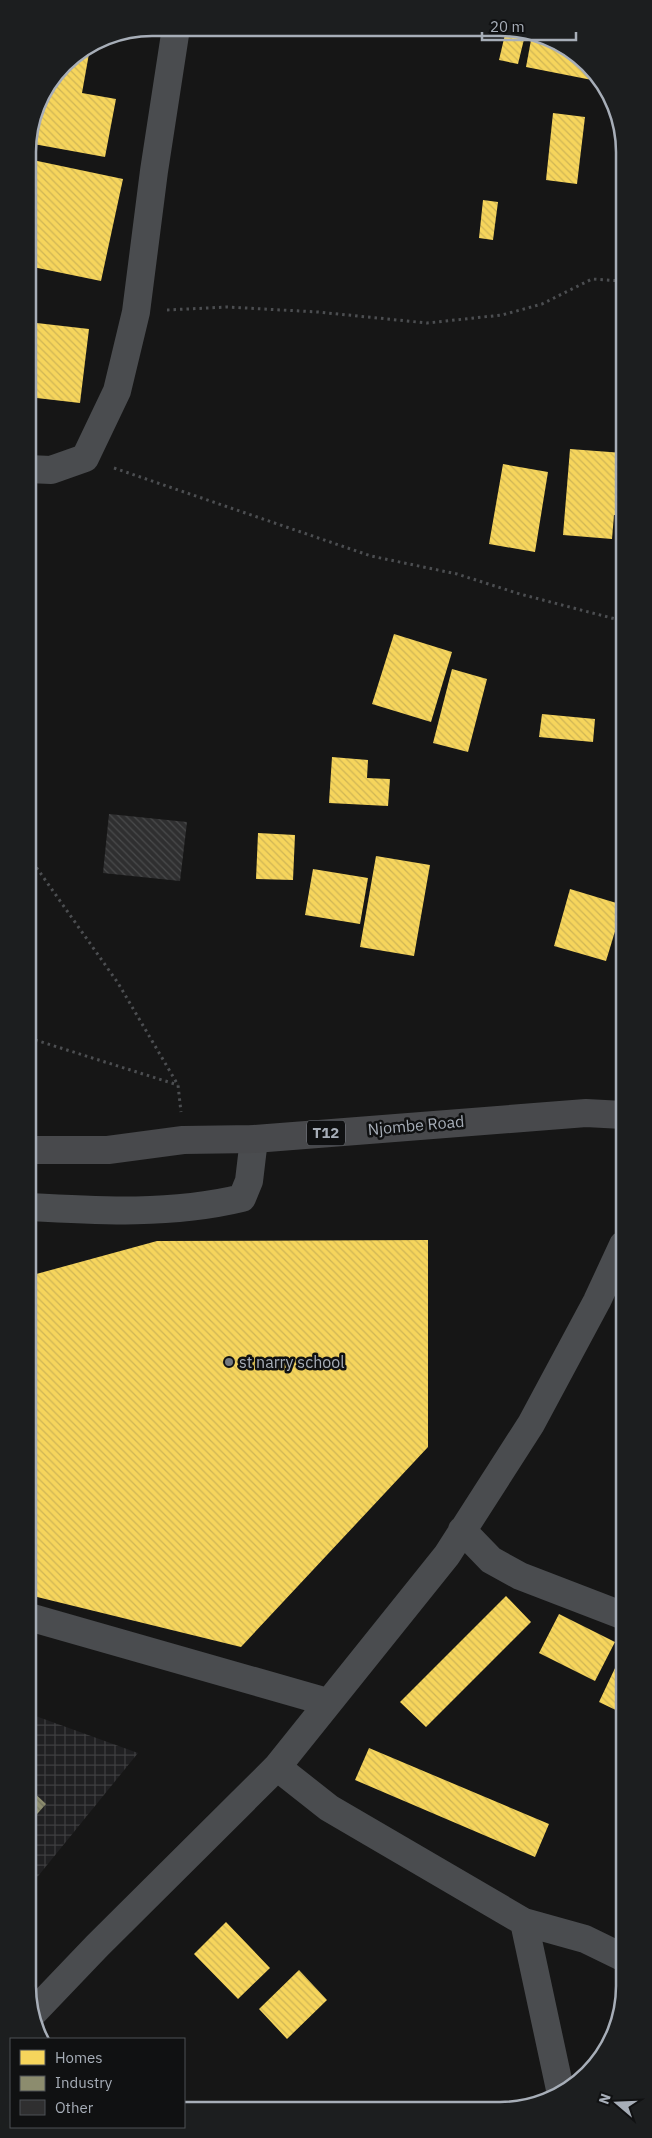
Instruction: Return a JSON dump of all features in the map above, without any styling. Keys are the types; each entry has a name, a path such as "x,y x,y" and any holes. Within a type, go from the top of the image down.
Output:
{"highway":[{"name":"Njombe Road","path":"36,1150 108,1150 183,1140 254,1139 586,1113 616,1115"}],"street":[{"path":"36,469 51,470 85,458 117,391 136,312 154,171 175,36"},
{"path":"36,1208 172,1210 212,1205 242,1198 249,1181 254,1139"},
{"path":"38,2008 97,1946 277,1767 327,1702 447,1555 531,1424 597,1301 616,1260"},
{"path":"462,1530 490,1560 520,1576 616,1613"},
{"path":"36,1619 327,1702"},
{"path":"277,1767 329,1808 524,1922 585,1939 616,1954"},
{"path":"524,1922 559,2085"}],"path":[{"path":"136,312 227,307 318,312 427,324 502,315 534,306 592,279 616,281"},
{"path":"85,458 371,556 457,574 520,594 616,620"},
{"path":"36,868 118,983 178,1085 183,1140"},
{"path":"36,1040 178,1085"}],"shaded area":[{"path":"36,1716 138,1753 36,1879"}],"building: Homes":[{"path":"505,36 524,39 518,64 499,60"},
{"path":"531,40 558,52 582,70 590,80 526,67"},
{"path":"89,56 82,93 116,99 105,157 36,144 40,122 52,94 70,70"},
{"path":"553,113 585,117 577,184 546,180"},
{"path":"36,161 123,179 101,281 36,268"},
{"path":"483,200 498,202 493,240 479,238"},
{"path":"36,323 89,329 80,403 36,398"},
{"path":"570,449 616,452 616,515 614,515 612,539 563,535"},
{"path":"503,464 548,472 535,552 489,544"},
{"path":"394,634 452,652 431,722 372,704"},
{"path":"452,669 487,679 468,752 433,743"},
{"path":"542,714 595,719 593,742 539,737"},
{"path":"332,757 368,760 367,778 390,779 388,806 329,803"},
{"path":"258,833 295,835 293,880 256,879"},
{"path":"376,856 430,865 414,956 360,947"},
{"path":"313,869 368,878 360,924 305,915"},
{"path":"570,889 616,903 616,928 606,961 554,946"},
{"name":"st narry school","path":"428,1240 428,1447 241,1647 36,1597 36,1274 157,1241"},
{"path":"506,1596 531,1622 426,1727 400,1702"},
{"path":"559,1614 615,1642 595,1681 539,1653"},
{"path":"616,1666 616,1710 599,1702"},
{"path":"369,1748 549,1824 535,1857 355,1780"},
{"path":"226,1922 270,1968 238,1999 194,1954"},
{"path":"299,1970 327,2000 287,2039 259,2009"}],"building: Industry":[{"path":"36,1795 46,1804 36,1815"}],"building: Other":[{"path":"109,814 187,822 180,881 103,873"}],"place":[{"name":"st narry school","path":"229,1362"}]}
